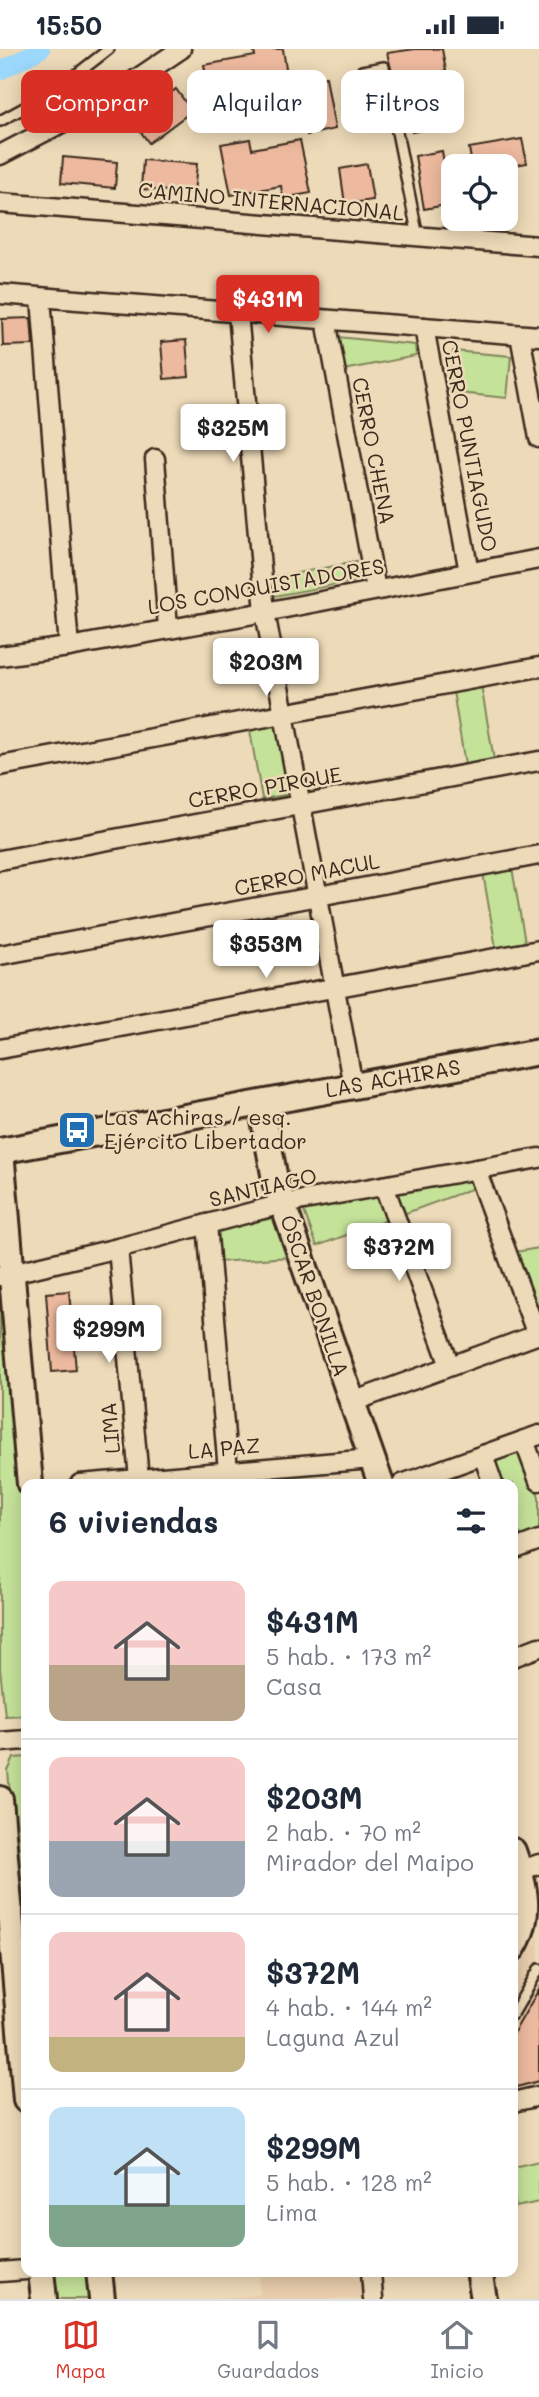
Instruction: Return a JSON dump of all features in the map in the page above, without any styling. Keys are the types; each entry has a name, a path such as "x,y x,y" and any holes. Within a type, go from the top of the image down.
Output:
{"street":[{"path":"0,155 104,101 181,49"},
{"name":"CAMINO INTERNACIONAL","path":"0,203 539,246"},
{"path":"0,294 539,336"},
{"path":"41,298 69,647"},
{"path":"238,313 265,611 353,1087"},
{"name":"CERRO CHENA","path":"326,320 376,590"},
{"name":"CERRO PUNTIAGUDO","path":"424,327 469,572"},
{"path":"520,335 539,438"},
{"path":"155,459 168,628"},
{"name":"LOS CONQUISTADORES","path":"0,656 69,647 539,559"},
{"path":"0,766 539,667"},
{"name":"CERRO PIRQUE","path":"0,860 539,761"},
{"name":"CERRO MACUL","path":"0,955 539,855"},
{"path":"0,1049 539,950"},
{"name":"LAS ACHIRAS","path":"0,1146 261,1104 539,1052"},
{"name":"ÓSCAR BONILLA","path":"261,1104 276,1185 379,1479"},
{"path":"0,1146 6,1276 29,1479"},
{"name":"SANTIAGO","path":"6,1276 282,1204 539,1158"},
{"path":"352,1402 538,1334 477,1169"},
{"path":"384,1186 450,1366"},
{"path":"207,1224 228,1471"},
{"name":"LIMA","path":"118,1248 139,1479"},
{"path":"416,1479 532,1437 539,1481"},
{"path":"483,1455 491,1479"},
{"name":"LA PAZ","path":"177,1479 228,1471 268,1476 372,1459"},
{"path":"518,1545 539,1540"},
{"path":"518,1655 539,1647"},
{"path":"0,1742 21,1740"},
{"path":"0,1799 6,1939 21,2060"},
{"path":"518,1938 526,1916 524,1862"},
{"path":"518,2101 539,2096"},
{"path":"0,2272 21,2270"},
{"path":"42,2277 44,2299"},
{"path":"100,2277 102,2299"},
{"path":"371,2277 373,2299"},
{"path":"479,2277 484,2299"}],"lane":[{"path":"0,121 55,91 109,49"},
{"path":"368,70 384,67 385,70"},
{"path":"397,133 418,237"},
{"path":"518,2005 539,1969"}],"shaded area":[{"path":"539,1936 539,2088 518,2094 518,1969"},
{"path":"259,2277 364,2277 366,2299 207,2299 260,2295"}],"green space":[{"path":"338,337 415,345 416,356 343,370"},
{"path":"453,351 511,356 507,398 449,392"},
{"path":"356,562 360,580 275,596 272,594 271,578"},
{"path":"481,685 494,760 465,765 453,691"},
{"path":"268,719 276,725 290,794 262,799 249,725"},
{"path":"512,868 525,942 496,948 483,873"},
{"path":"470,1175 474,1188 317,1246 302,1206"},
{"path":"274,1218 289,1257 217,1262 213,1230"},
{"path":"539,1248 539,1322 515,1252"},
{"path":"0,1285 6,1285 22,1479 21,1715 5,1716 0,1668"},
{"path":"516,1449 523,1452 539,1497 539,1534 525,1539 518,1531 518,1479 499,1479 494,1458"},
{"path":"21,1757 21,1921 8,1771 14,1758"},
{"path":"539,2161 539,2202 518,2207 518,2166"},
{"path":"52,2277 93,2277 95,2299 54,2299"}],"building":[{"path":"253,49 283,49 286,70 205,70 204,65 255,56"},
{"path":"442,49 446,70 391,70 387,53"},
{"path":"327,83 335,129 327,131"},
{"path":"176,89 187,104 187,115 173,125 173,91"},
{"path":"142,133 162,133 149,143"},
{"path":"250,139 252,149 300,140 311,193 283,198 281,186 231,195 221,144"},
{"path":"522,139 527,163 518,165 518,154 470,154 469,148"},
{"path":"442,151 441,206 424,209 415,156"},
{"path":"63,157 117,162 115,188 61,183"},
{"path":"143,160 197,164 194,193 141,189"},
{"path":"367,164 373,200 345,204 340,169"},
{"path":"31,318 33,345 3,346 2,319"},
{"path":"186,340 189,377 164,379 161,342"},
{"path":"69,1291 76,1370 52,1372 46,1293"},
{"path":"539,1989 539,2081 518,2087 518,2025"}],"waterway":[{"path":"0,71 41,49"}],"place":[{"name":"Las Achiras / esq. Ejército Libertador","path":"77,1130"}]}
